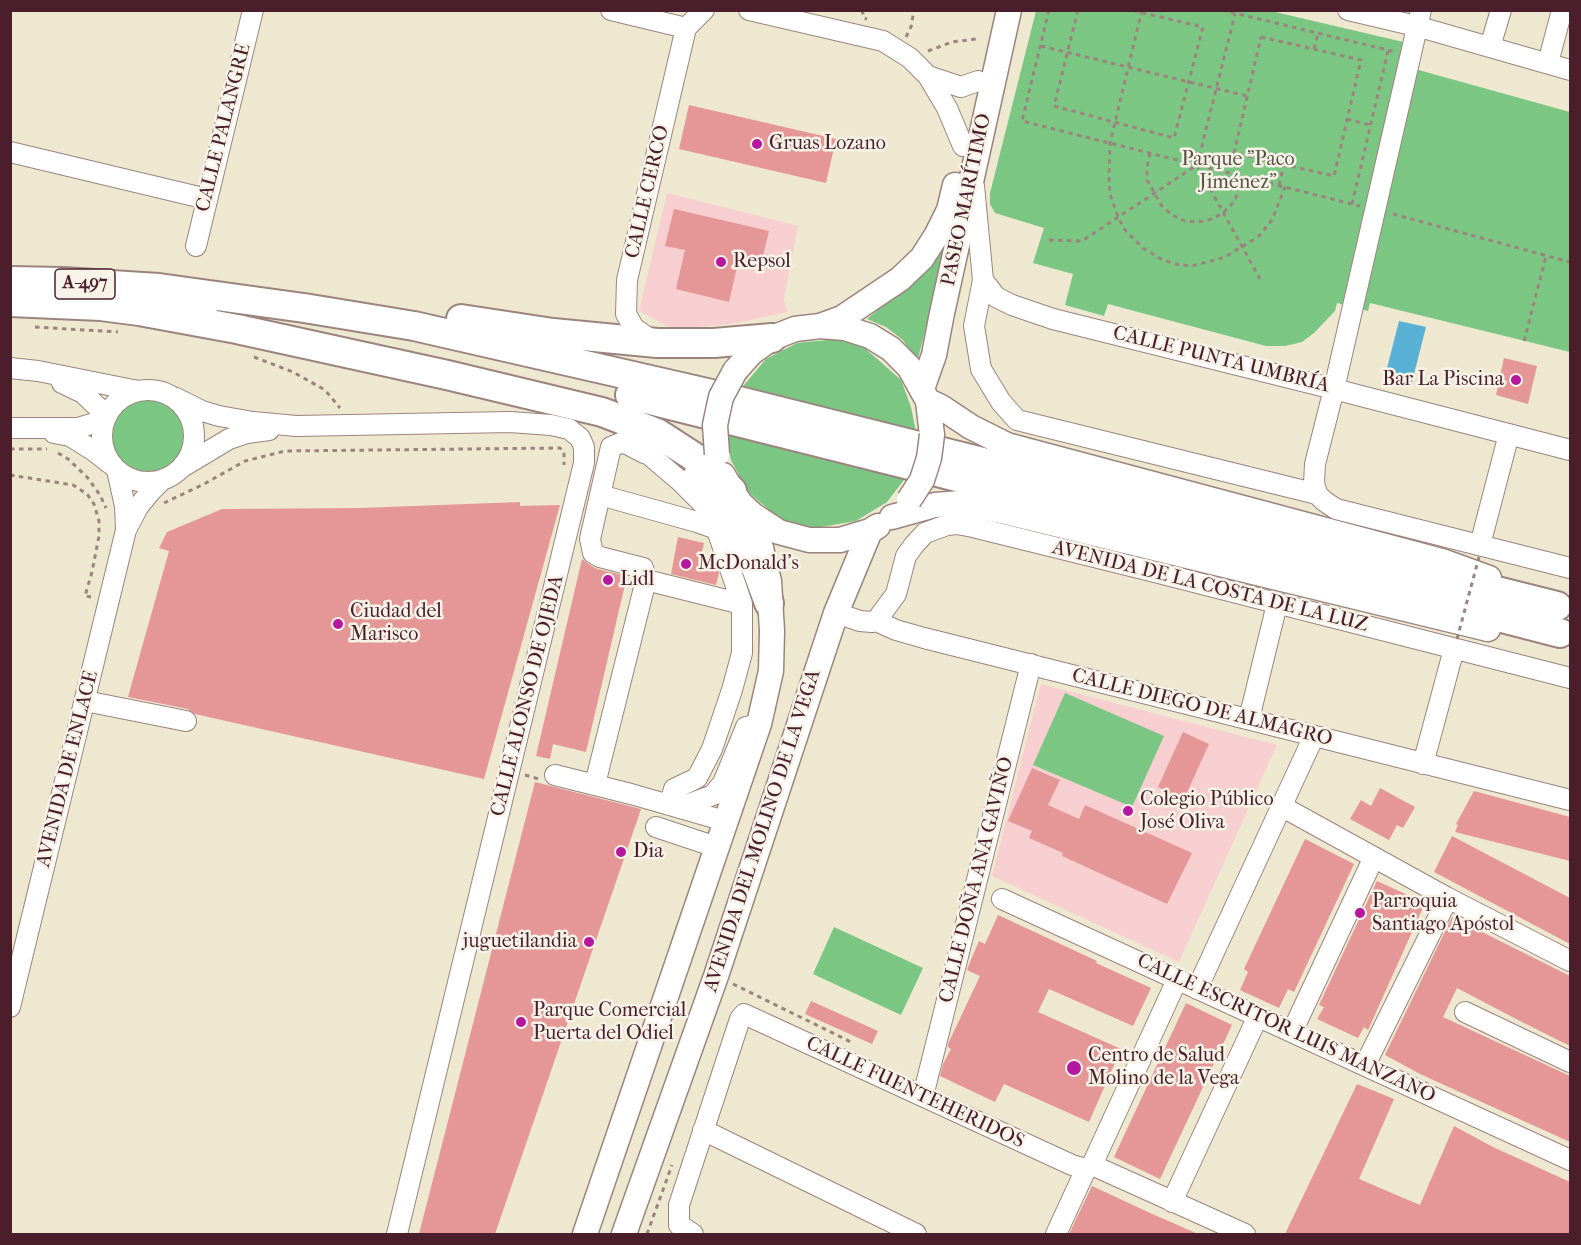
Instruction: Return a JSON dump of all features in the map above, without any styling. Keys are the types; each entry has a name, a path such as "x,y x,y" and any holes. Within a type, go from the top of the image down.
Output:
{"highway":[{"name":"A-497","path":"10,281 159,288"},
{"path":"159,288 200,283 288,289 364,300 490,324 553,333 657,343 714,343 772,338"},
{"path":"159,288 414,326 638,376 1564,621"},
{"name":"A-497","path":"10,302 101,306 139,311"},
{"path":"139,311 188,307 345,326 1564,621"},
{"path":"139,311 237,329 602,412 657,434 705,464 732,491"},
{"path":"657,434 707,488 730,520 756,568 756,604"}],"main road":[{"name":"PASEO MARÍTIMO","path":"820,326 842,318 900,279 921,258 936,236 949,210 994,10"},
{"name":"PASEO MARÍTIMO","path":"925,395 1009,10"},
{"path":"820,326 845,328 870,336 891,349 909,367 925,395 932,435 929,458 921,480 909,500 892,517 870,531 840,540 809,540 779,532 753,515 732,491 717,454 715,425 721,397 735,372 752,353 772,338 795,329 820,326"},
{"path":"925,395 971,427 1007,445 1442,561 1481,575 1564,621"},
{"path":"892,517 935,505 961,503 1518,636 1564,621"},
{"name":"AVENIDA DEL MOLINO DE LA VEGA","path":"585,1234 759,724 771,671 772,631 756,604 769,581 753,515"},
{"name":"AVENIDA DEL MOLINO DE LA VEGA","path":"624,1234 716,976 836,613 870,531"}],"street":[{"name":"CALLE PALANGRE","path":"196,246 253,10"},
{"path":"611,10 686,28 704,10"},
{"path":"749,10 883,41 910,58 928,76 947,108 963,146"},
{"path":"1348,10 1418,18 1490,47 1570,69"},
{"path":"1490,47 1501,10"},
{"path":"1548,63 1562,10"},
{"path":"1418,18 1313,474 1317,494 1335,509 1480,551 1570,568"},
{"name":"CALLE CERCO","path":"657,343 634,328 627,314 627,280 686,28"},
{"path":"928,76 962,87 978,81"},
{"path":"10,152 207,199"},
{"path":"973,175 983,280 974,326 981,369 1001,402 1017,420 1317,494"},
{"name":"CALLE PUNTA UMBRÍA","path":"983,280 996,297 1053,319 1570,450"},
{"path":"10,368 38,371 138,391 164,392 176,399 187,410 193,424 195,440 191,455 182,468 172,476 149,482 136,481 70,436 34,428"},
{"path":"38,371 83,393 105,418"},
{"path":"115,468 106,456 102,444 105,418 114,404 138,391"},
{"name":"CALLE ALONSO DE OJEDA","path":"176,399 219,416 296,426 510,422 551,425 569,429 580,438 584,447 584,463 397,1234"},
{"path":"10,428 78,428 105,418"},
{"name":"CALLE ALONSO DE OJEDA","path":"182,468 228,439 247,433 296,426"},
{"path":"1480,551 1509,434"},
{"path":"595,784 645,580 643,568 600,557 593,553 590,539 611,447 623,442 645,452 679,480 711,512 717,529 756,604 732,690 712,749 697,778 674,797"},
{"name":"AVENIDA DE ENLACE","path":"115,468 125,506 126,530"},
{"name":"AVENIDA DE ENLACE","path":"10,1007 126,530 138,507 162,480"},
{"path":"600,495 717,529"},
{"name":"AVENIDA DE LA COSTA DE LA LUZ","path":"876,621 896,594 906,556 914,545 925,533 957,524 1276,604 1456,644 1570,678"},
{"path":"645,580 756,604"},
{"path":"891,602 910,628 924,638"},
{"path":"1249,719 1276,604"},
{"name":"CALLE DIEGO DE ALMAGRO","path":"836,613 860,621 876,621 896,630 924,638 1570,800"},
{"path":"1423,764 1456,644"},
{"name":"CALLE DOÑA ANA GAVIÑO","path":"923,1096 1031,664"},
{"path":"85,701 186,721"},
{"path":"551,778 674,797 689,804 713,795 723,783 746,727 759,724"},
{"path":"1197,989 1314,736"},
{"path":"674,797 725,821"},
{"path":"1281,806 1570,961"},
{"path":"656,827 716,847"},
{"path":"1292,1032 1374,857"},
{"path":"1365,1065 1448,897"},
{"name":"CALLE ESCRITOR LUIS MANZANO","path":"1002,899 1570,1160"},
{"path":"1056,1234 1177,980"},
{"path":"1465,1012 1570,1062"},
{"name":"CALLE FUENTEHERIDOS","path":"744,1014 1072,1165 1089,1167 1245,1234"},
{"name":"AVENIDA DEL MOLINO DE LA VEGA","path":"686,1230 679,1205 740,1019 744,1014"},
{"path":"1172,1202 1258,1016"},
{"path":"703,1130 916,1234"}],"path":[{"path":"907,36 914,10"},
{"path":"1049,10 1022,121 1375,209 1570,262"},
{"path":"1078,10 1054,106 1174,138 1203,27 1131,10"},
{"path":"1222,10 1410,55"},
{"path":"1141,12 1110,143 1110,194 1125,230 1143,248 1161,259 1191,266 1208,262 1226,257 1258,237 1272,220 1285,187"},
{"path":"1049,240 1082,241 1197,165 1235,14"},
{"path":"1314,49 1318,33"},
{"path":"1261,37 1360,60 1334,176 1234,153 1247,96 1261,37"},
{"path":"910,58 952,42 976,39"},
{"path":"1041,46 1247,96"},
{"path":"1352,204 1388,50"},
{"path":"1347,119 1370,125"},
{"path":"1150,153 1147,180 1161,205 1172,215 1185,221 1209,220 1223,213 1234,202 1244,177"},
{"path":"1279,185 1284,164"},
{"path":"1197,165 1260,279"},
{"path":"1524,341 1546,256"},
{"path":"33,327 118,332"},
{"path":"245,354 293,372 325,390 342,411"},
{"path":"10,449 40,448 55,451 68,459 87,477 100,495 108,513"},
{"path":"158,506 245,461 285,451 561,448 564,452 565,475"},
{"path":"10,475 73,485 87,494 94,504 99,521 99,536 85,596"},
{"path":"1456,644 1480,551"},
{"path":"525,773 525,776 551,778"},
{"path":"735,985 852,1043"}],"shaded area":[{"name":"Repsol","path":"667,193 798,226 784,299 787,312 732,324 673,329 639,311"},
{"name":"Colegio Público José Oliva","path":"1041,684 1277,745 1179,962 992,876"}],"green space":[{"name":"Parque \"Paco Jiménez\"","path":"1036,11 1271,11 1412,44 1415,69 1570,112 1570,352 1370,303 1368,311 1337,303 1335,311 1314,333 1302,342 1285,346 1266,346 1108,304 1104,316 1065,305 1073,274 1033,263 1044,228 995,213 990,204 990,193"},
{"path":"941,249 946,251 917,362 903,340 886,327 867,319 921,274"},
{"path":"837,339 858,343 901,380 911,407 916,432 739,391 766,359 797,343"},
{"path":"148,395 163,398 175,407 184,419 187,434 184,449 175,461 163,470 148,473 133,470 121,461 112,449 109,434 112,419 121,407 133,398"},
{"path":"725,433 907,476 887,502 856,521 815,528 780,519 747,491 731,460"},
{"path":"1065,693 1164,736 1132,807 1033,765"},
{"path":"834,927 923,968 901,1015 813,974"}],"water":[{"path":"1399,321 1426,327 1412,382 1385,376"}],"building":[{"name":"Gruas Lozano","path":"689,105 836,139 826,183 679,149"},
{"path":"674,209 769,231 760,268 738,263 729,302 676,289 685,250 665,246"},
{"name":"Bar La Piscina","path":"1504,358 1537,366 1528,404 1496,395"},
{"name":"Ciudad del Marisco","path":"520,502 520,506 560,505 484,779 128,697 169,551 159,548 167,532 222,509 360,508"},
{"name":"McDonald's","path":"678,537 704,543 700,560 715,561 719,573 716,585 671,574"},
{"path":"582,559 597,569 627,576 586,752 553,744 550,759 536,756"},
{"path":"1183,732 1209,744 1184,799 1158,787"},
{"path":"1032,768 1060,780 1048,805 1079,819 1085,805 1192,853 1167,904 1062,856 1063,853 1029,838 1032,831 1008,821"},
{"name":"Parque Comercial Puerta del Odiel","path":"535,782 641,809 495,1234 419,1234"},
{"path":"1380,788 1415,807 1403,828 1397,825 1389,840 1350,819 1361,800 1371,806"},
{"path":"1474,791 1570,817 1570,861 1455,832 1458,825 1456,824"},
{"path":"1452,836 1570,898 1570,944 1434,872"},
{"path":"1305,839 1354,864 1294,992 1288,989 1279,1008 1240,990 1248,972 1244,969"},
{"path":"1377,881 1425,903 1368,1030 1364,1027 1358,1038 1317,1019 1324,1007 1319,1005"},
{"path":"998,915 1151,988 1133,1026 1049,989 1038,1012 1121,1049 1089,1122 1004,1084 995,1102 940,1076 951,1049 948,1044 980,976 967,970 968,967 979,941 985,944"},
{"path":"1452,917 1570,976 1570,1046 1457,988 1443,1017 1570,1076 1570,1142 1420,1074 1385,1055"},
{"path":"811,1001 878,1031 872,1044 805,1014"},
{"path":"1186,1003 1232,1025 1160,1179 1114,1157"},
{"path":"1357,1084 1394,1099 1359,1179 1420,1205 1454,1126 1493,1147 1570,1182 1570,1234 1285,1234"},
{"path":"1092,1186 1148,1212 1198,1234 1069,1234"}],"place":[{"name":"Gruas Lozano","path":"757,144"},
{"name":"Repsol","path":"721,262"},
{"name":"Bar La Piscina","path":"1516,380"},
{"name":"McDonald's","path":"686,564"},
{"name":"Lidl","path":"608,580"},
{"name":"Ciudad del Marisco","path":"338,624"},
{"name":"Colegio Público José Oliva","path":"1128,811"},
{"name":"Dia","path":"621,852"},
{"name":"Parroquia Santiago Apóstol","path":"1360,913"},
{"name":"juguetilandia","path":"589,942"},
{"name":"Parque Comercial Puerta del Odiel","path":"521,1022"},
{"name":"Centro de Salud Molino de la Vega","path":"1074,1068"}]}
